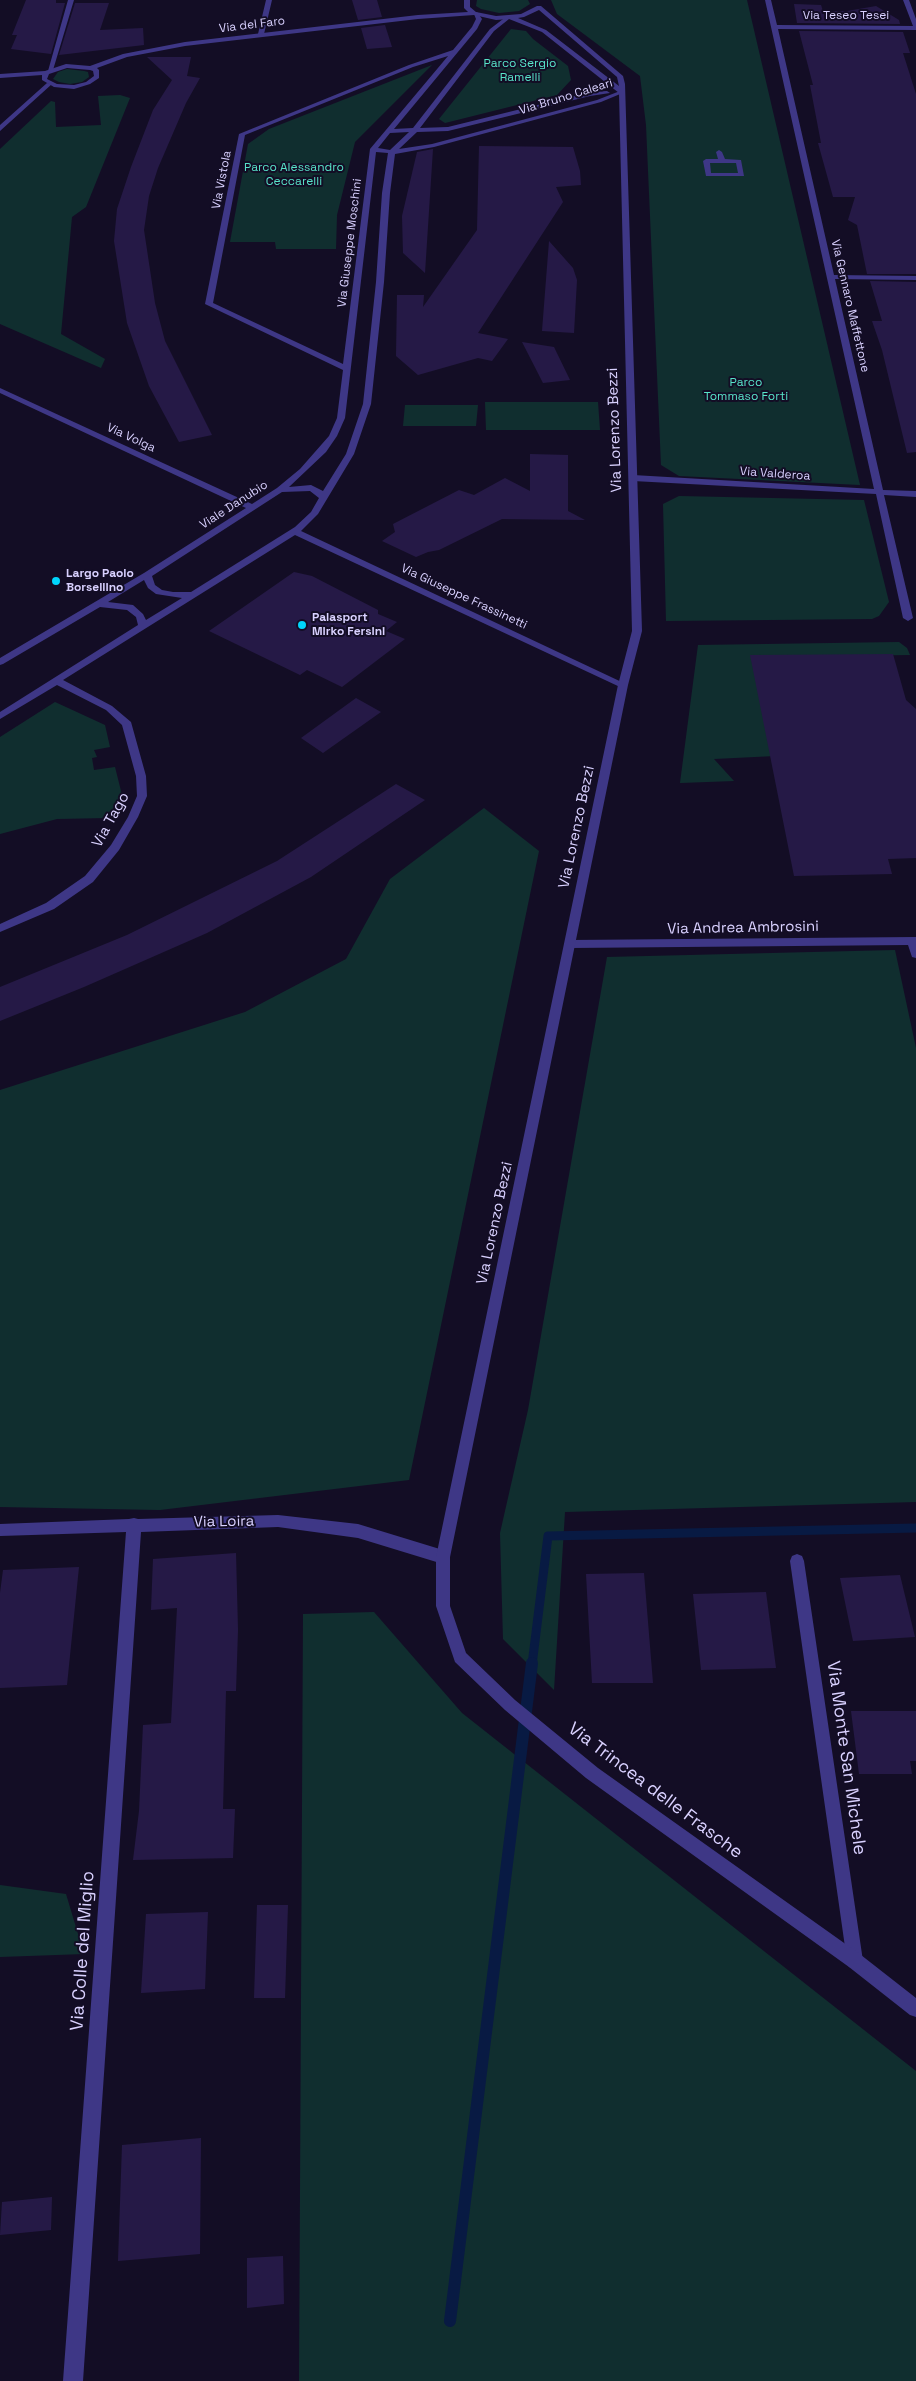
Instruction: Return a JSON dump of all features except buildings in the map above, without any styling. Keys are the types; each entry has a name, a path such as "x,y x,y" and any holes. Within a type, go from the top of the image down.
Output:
{"street":[{"path":"0,76 48,72 75,65 91,68 98,74 98,77 88,83 65,87 49,84 44,79 48,72 71,0"},
{"path":"261,34 269,0"},
{"name":"Via Gennaro Maffettone","path":"768,0 908,618"},
{"path":"906,0 916,28"},
{"path":"373,149 476,28 479,19 476,14 467,8 466,1 456,5"},
{"path":"392,152 414,131 492,30 509,18 530,14 538,3"},
{"name":"Via Lorenzo Bezzi","path":"443,1557 623,685 637,631 622,84 620,76 538,3"},
{"name":"Via del Faro","path":"418,16 447,8"},
{"name":"Via del Faro","path":"91,68 125,55 185,44 261,34 418,16 476,14 509,18"},
{"path":"509,18 544,31 622,92"},
{"name":"Via Teseo Tesei","path":"775,27 916,28"},
{"name":"Via Vistola","path":"347,369 209,304 242,134 411,66 454,52"},
{"path":"0,129 49,84"},
{"name":"Via Bruno Caleari","path":"387,131 448,129 590,94 622,92"},
{"name":"Via Bruno Caleari","path":"373,149 392,152 432,146 599,101 622,92"},
{"name":"Via Giuseppe Moschini","path":"280,490 310,464 333,436 343,410 373,149"},
{"name":"Via Giuseppe Moschini","path":"324,498 354,445 370,393 386,194 392,152"},
{"path":"719,152 722,161"},
{"path":"706,161 722,161 739,161 742,175 708,175 706,161"},
{"path":"725,175 727,184"},
{"path":"832,277 916,278"},
{"name":"Via Volga","path":"0,390 253,508"},
{"name":"Via Valderoa","path":"633,478 880,494 916,494"},
{"name":"Viale Danubio","path":"0,662 147,575 280,490 311,488 319,492 324,498"},
{"path":"0,716 295,531 308,521 324,498"},
{"name":"Via Giuseppe Frassinetti","path":"295,531 623,685"},
{"path":"147,575 151,586 159,592 173,595 193,594"},
{"path":"98,604 130,607 140,616 143,625"},
{"name":"Via Tago","path":"0,928 50,906 89,879 102,866 134,817 142,796 141,776 127,724 114,711 55,680"},
{"path":"914,941 916,954"},
{"name":"Via Andrea Ambrosini","path":"570,944 914,941"},
{"name":"Via Loira","path":"0,1530 134,1524 278,1521 358,1531 443,1557"},
{"name":"Via Colle del Miglio","path":"73,2381 134,1524"},
{"name":"Via Trincea delle Frasche","path":"443,1557 443,1606 460,1657 510,1705 592,1773 855,1962 916,2009"},
{"name":"Via Monte San Michele","path":"797,1561 855,1962"}],"green space":[{"path":"477,0 528,0 530,4 519,11 499,13 481,9 476,6"},
{"name":"Parco Tommaso Forti","path":"551,0 747,0 860,485 679,476 661,465 646,125 640,76 557,14"},
{"name":"Parco Sergio Ramelli","path":"511,29 526,31 533,39 568,66 571,80 557,95 445,123 439,119"},
{"name":"Parco Alessandro Ceccarelli","path":"432,65 355,142 337,215 336,249 276,249 275,242 230,242 248,144 269,129"},
{"path":"67,69 88,72 89,77 82,82 70,84 53,79 58,72"},
{"path":"120,95 130,98 86,207 72,217 61,334 105,359 101,368 0,324 0,149 51,101 55,102 56,127 101,125 98,96"},
{"path":"485,402 598,402 600,430 486,430"},
{"path":"405,405 478,405 476,426 403,426"},
{"path":"679,496 864,500 889,602 879,616 872,619 666,621 663,504"},
{"path":"899,642 907,648 910,655 758,657 775,756 714,759 734,781 680,783 698,645"},
{"path":"55,702 105,725 110,747 94,750 97,757 92,758 94,770 115,767 122,795 107,818 57,819 0,834 0,737"},
{"path":"484,808 539,851 409,1480 160,1510 0,1507 0,1090 245,1012 346,959 390,879"},
{"path":"895,950 916,1048 916,1502 565,1512 554,1690 503,1639 500,1533 528,1410 607,957"},
{"path":"374,1612 462,1713 916,2071 916,2381 299,2381 303,1614"},
{"path":"0,1885 66,1894 84,1954 0,1957"}],"waterway":[{"path":"532,1665 548,1536 916,1528"},
{"path":"450,2321 532,1663"}],"place":[{"name":"Largo Paolo Borsellino","path":"56,581"},
{"name":"Palasport Mirko Fersini","path":"302,625"}]}
